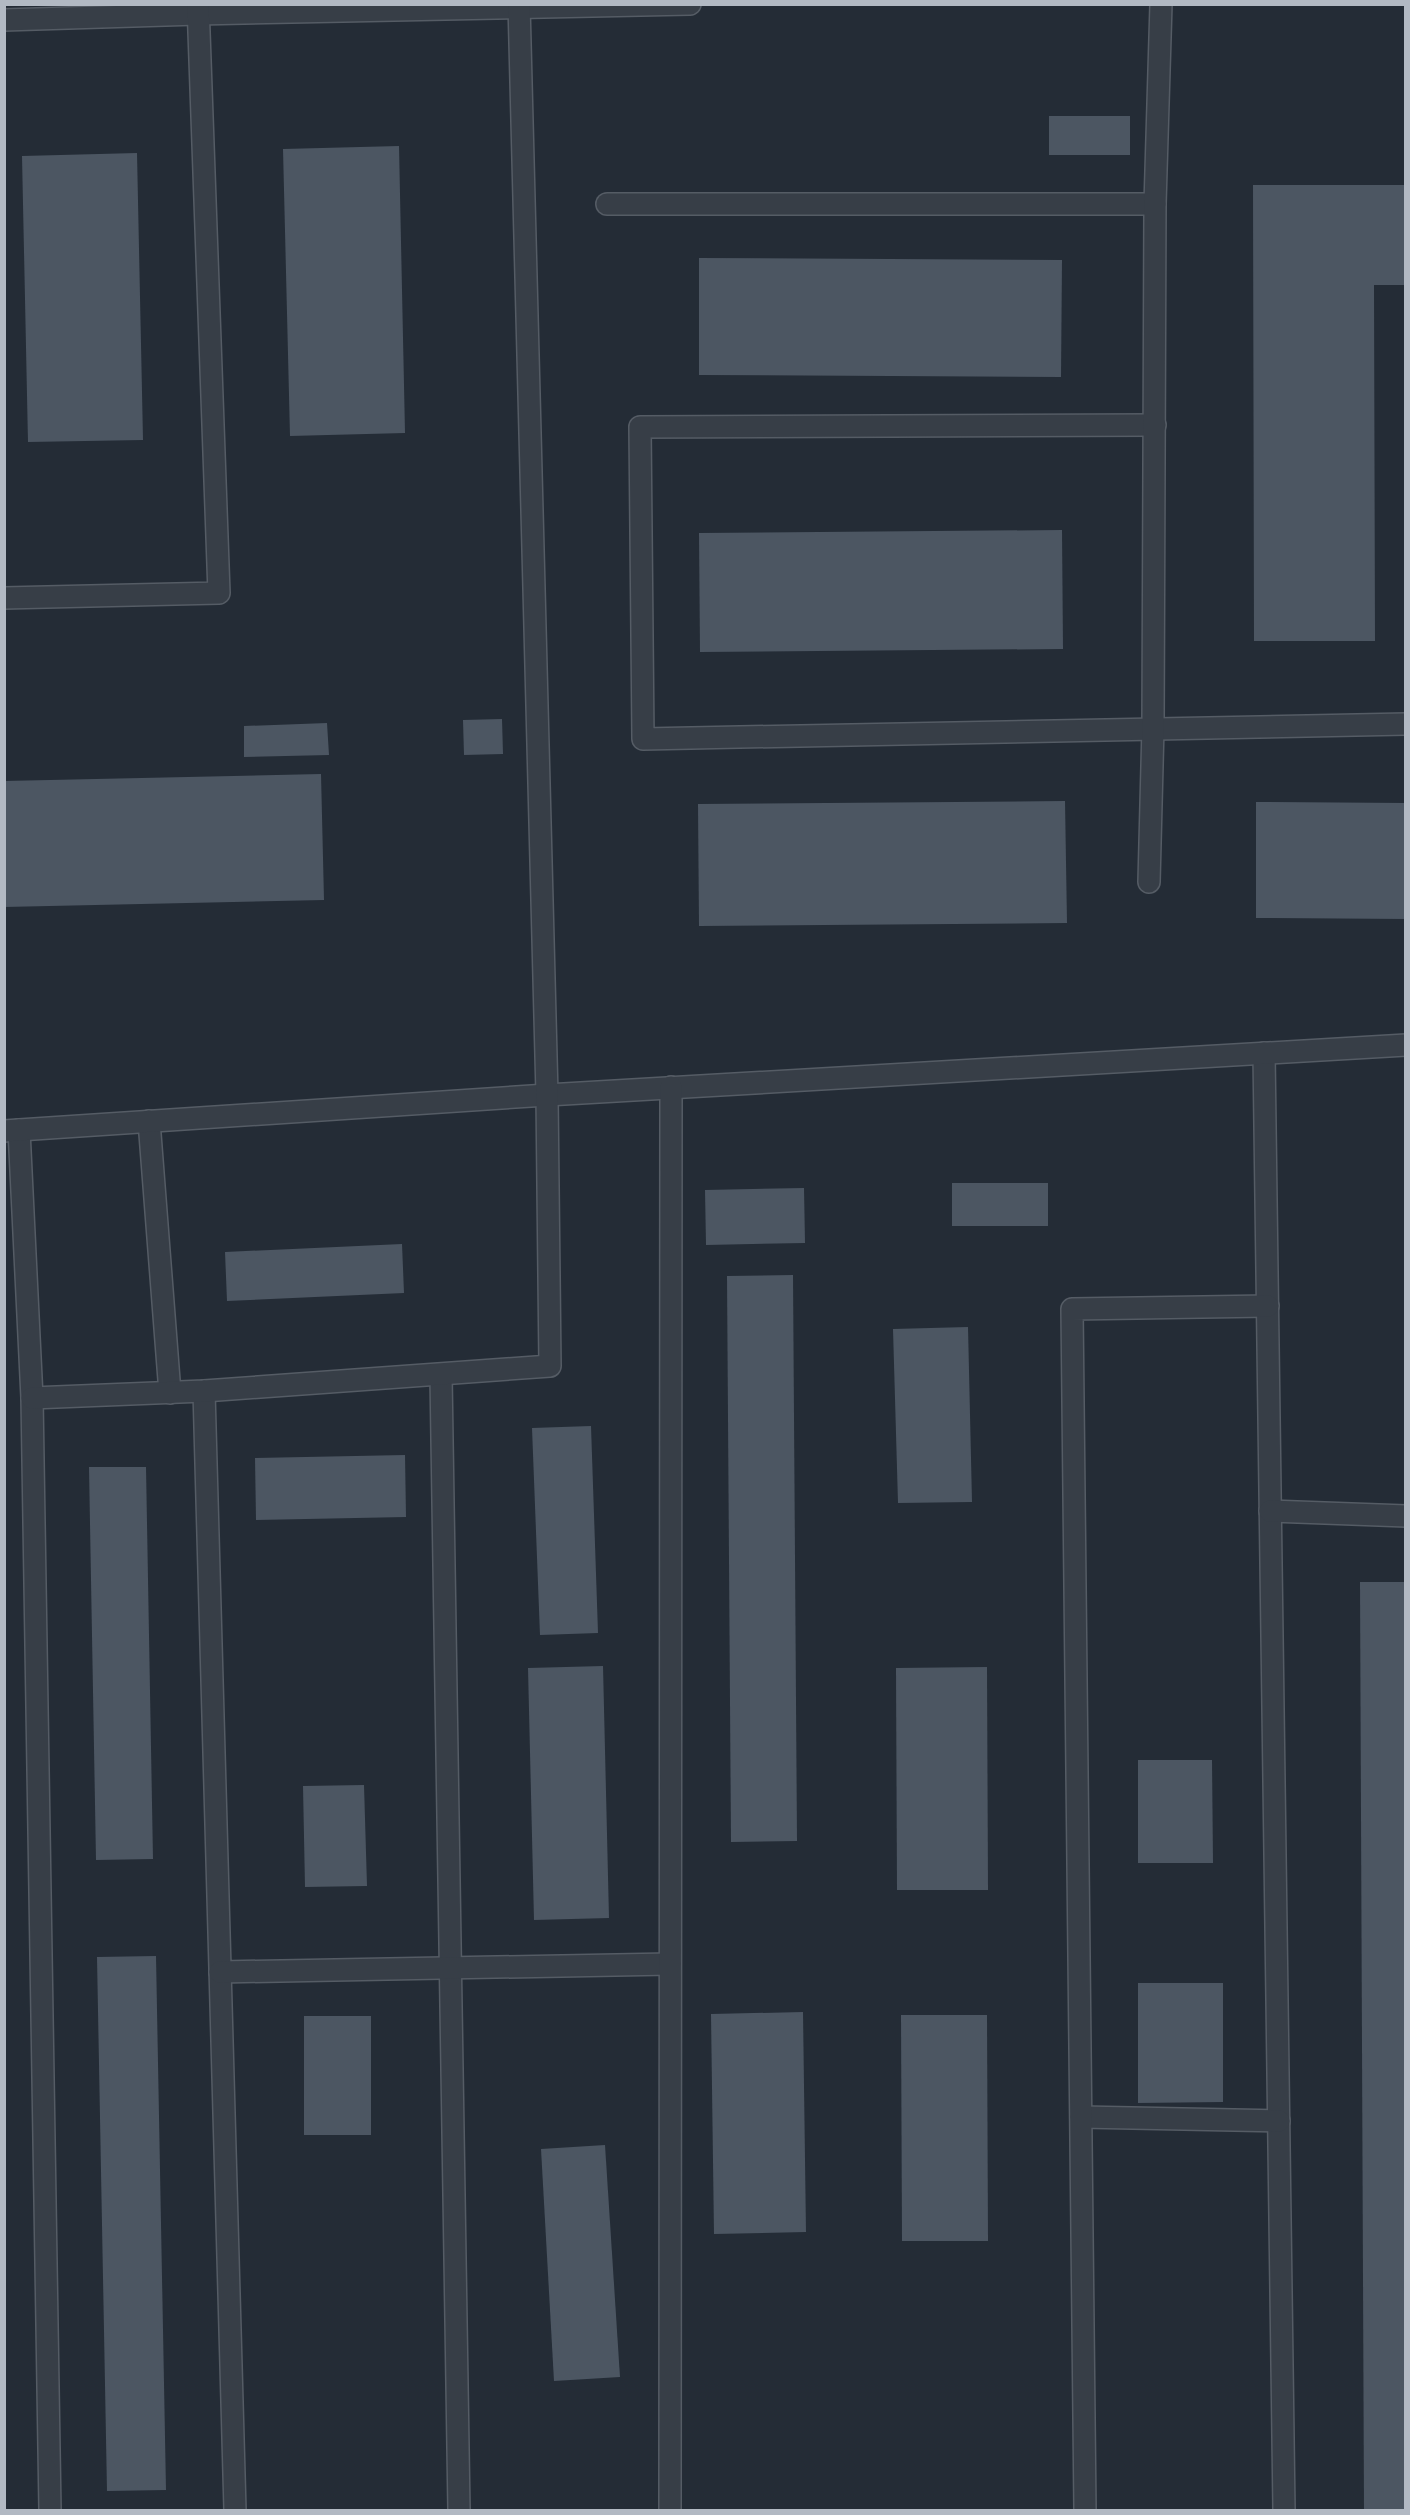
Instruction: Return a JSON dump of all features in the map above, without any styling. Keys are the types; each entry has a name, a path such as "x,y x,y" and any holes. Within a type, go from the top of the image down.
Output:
{"lane":[{"path":"4,20 198,9 690,4"},
{"path":"1149,882 1153,727 1155,204 1161,4"},
{"path":"32,1398 204,1391 441,1376 550,1366 547,1095 519,6"},
{"path":"4,598 219,593 198,9"},
{"path":"607,204 1155,204"},
{"path":"1155,425 640,427 644,739 1153,727 1406,724"},
{"path":"50,2511 32,1398 12,1131 671,1087 1406,1045"},
{"path":"1264,1053 1284,2511"},
{"path":"670,2511 671,1087"},
{"path":"148,1122 170,1393"},
{"path":"1085,2511 1072,1309 1268,1306"},
{"path":"441,1376 459,2511"},
{"path":"204,1391 235,2511"},
{"path":"1270,1511 1406,1516"},
{"path":"220,1972 670,1964"},
{"path":"1081,2117 1279,2121"}],"building":[{"path":"1049,116 1130,116 1130,155 1049,155"},
{"path":"399,146 405,433 290,436 283,149"},
{"path":"137,153 143,440 28,442 22,156"},
{"path":"1253,185 1406,185 1406,285 1374,285 1375,641 1254,641"},
{"path":"699,258 1062,260 1061,377 699,375"},
{"path":"1062,530 1063,649 700,652 699,533"},
{"path":"502,719 503,754 464,755 463,720"},
{"path":"327,723 329,755 244,757 244,726"},
{"path":"321,774 324,900 4,907 4,781"},
{"path":"1065,801 1067,923 699,926 698,804"},
{"path":"1256,802 1406,803 1406,919 1256,918"},
{"path":"952,1183 1048,1183 1048,1226 952,1226"},
{"path":"804,1188 805,1243 706,1245 705,1190"},
{"path":"402,1244 404,1293 227,1301 225,1252"},
{"path":"793,1275 797,1841 731,1842 727,1276"},
{"path":"968,1327 972,1502 898,1503 893,1329"},
{"path":"591,1426 598,1633 540,1635 532,1428"},
{"path":"405,1455 406,1517 256,1520 255,1458"},
{"path":"89,1467 146,1467 153,1859 96,1860"},
{"path":"1360,1582 1406,1582 1406,2510 1364,2510"},
{"path":"603,1666 609,1918 534,1920 528,1668"},
{"path":"987,1667 988,1890 897,1890 896,1668"},
{"path":"1138,1760 1212,1760 1213,1863 1138,1863"},
{"path":"364,1785 367,1886 305,1887 303,1786"},
{"path":"156,1956 166,2490 107,2491 97,1957"},
{"path":"1138,1983 1223,1983 1223,2102 1138,2103"},
{"path":"803,2012 806,2232 714,2234 711,2014"},
{"path":"901,2015 987,2015 988,2241 902,2241"},
{"path":"304,2016 371,2016 371,2135 304,2135"},
{"path":"605,2145 620,2377 554,2381 541,2149"}]}
